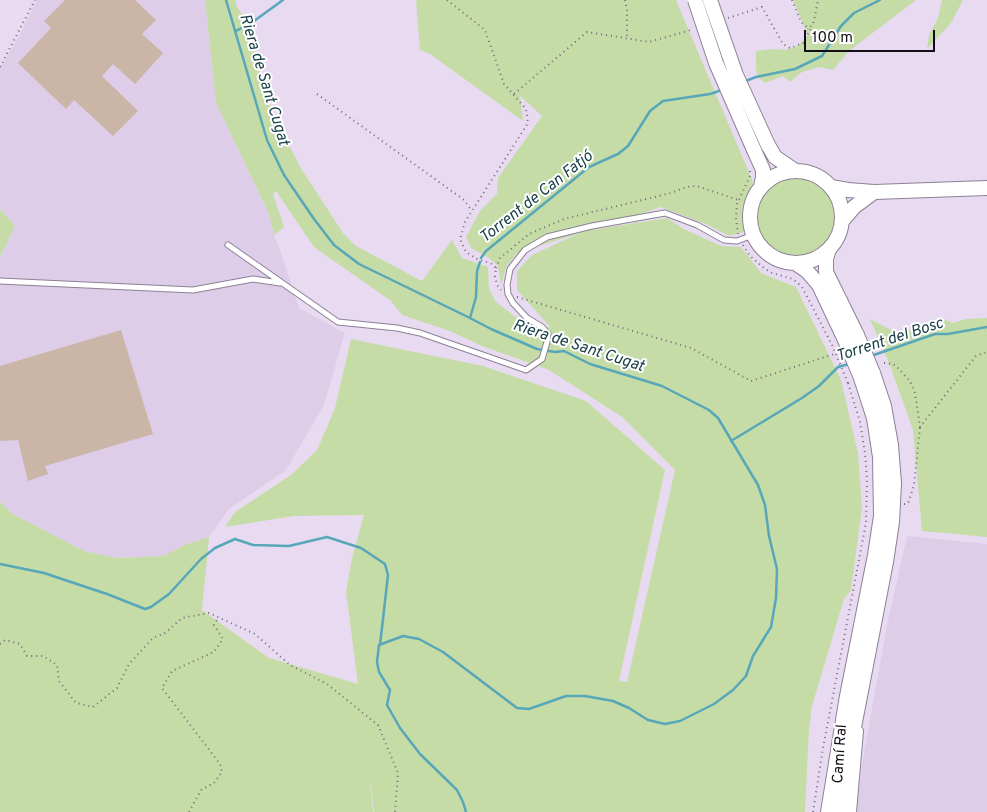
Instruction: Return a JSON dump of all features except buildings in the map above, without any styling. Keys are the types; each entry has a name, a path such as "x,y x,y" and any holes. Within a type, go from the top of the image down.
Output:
{"main road":[{"path":"696,0 716,63 752,157 763,170 760,187 751,206 750,225 753,235 764,250 773,257 794,263 807,271 819,285 845,340 867,374 884,406 891,445 893,504 887,555 859,699 840,812"},
{"path":"710,0 736,75 768,145 775,158 794,170"},
{"path":"760,187 775,176 794,170 802,171 818,176 831,187 840,203 842,221 838,235 829,249 826,259 826,272 845,340"},
{"path":"831,187 874,192 987,188"},
{"path":"842,221 854,207 874,192"},
{"path":"794,263 812,260 829,249"},
{"path":"828,812 847,696 881,516 880,457 867,374"}],"street":[{"name":"Camí Ral","path":"851,812 858,738 859,699"}],"lane":[{"path":"228,245 338,322 397,328 526,370 542,359 548,334 542,327 527,318 513,303 508,294 507,285 510,269 525,250 548,237 592,226 665,212 697,225 724,240 737,241 753,235"},
{"path":"0,281 193,290 254,279 271,280 286,284"}],"path":[{"path":"0,67 35,0"},
{"path":"447,0 485,30 504,84 526,109 528,123 465,222 460,239 466,252 477,259 492,264 496,268"},
{"path":"625,0 627,38"},
{"path":"792,0 801,22 806,27 812,26"},
{"path":"728,18 762,7 786,46 790,48 802,43 812,26 818,0"},
{"path":"513,94 587,32 649,42 691,30"},
{"path":"318,94 464,200 472,211"},
{"path":"738,234 736,215 738,200 750,176 752,157"},
{"path":"513,303 497,285 496,268 500,258 529,234 564,220 670,193 686,187 697,186 738,200"},
{"path":"743,246 750,256 764,268 798,283 845,340 867,374 860,422 867,480 866,523 823,748 814,812"},
{"path":"508,294 691,348 751,381 834,354"},
{"path":"920,427 976,356 987,352"},
{"path":"867,374 893,364 910,381 914,392 920,427 914,485 910,501 904,504"},
{"path":"0,644 5,640 20,644 27,656 43,656 57,665 58,681 76,703 93,707 116,688 129,664 153,638 165,633 182,618 209,614 255,634 290,665 327,684 378,725 398,773 395,812"},
{"path":"189,812 202,790 214,783 222,772 220,764 162,688 172,671 214,652 223,639 214,625 218,618"}],"shaded area":[{"path":"37,0 205,0 216,103 269,214 274,235 299,308 345,333 324,405 286,470 229,509 209,537 187,544 163,556 118,558 84,551 13,514 0,502 0,257 15,226 0,209 0,68 17,40"},
{"path":"907,536 987,544 987,812 856,812 862,764 887,625"}],"green space":[{"path":"205,0 236,0 236,5 246,20 267,100 283,134 302,170 343,233 356,246 422,281 452,240 462,258 488,267 489,288 496,302 517,318 551,328 517,290 517,271 532,255 580,233 517,253 506,267 501,285 498,266 489,258 471,248 466,237 480,211 497,194 498,178 542,116 520,96 523,121 430,54 420,50 416,0 676,0 753,182 742,207 744,232 729,236 706,224 661,207 591,230 667,218 684,229 721,246 741,247 761,273 796,287 841,380 858,453 862,508 851,590 844,599 812,706 805,812 374,812 369,774 373,812 0,812 0,502 13,514 84,551 118,558 163,556 187,544 209,537 202,610 269,658 358,684 346,592 352,558 364,515 294,516 225,527 235,512 291,475 317,450 335,408 351,339 483,366 586,401 665,470 619,681 627,682 675,470 622,417 549,370 482,346 450,331 402,315 391,301 314,247 276,191 273,194 284,227 274,235 269,214 216,103"},
{"path":"793,0 916,0 849,51 833,70 819,67 802,72 790,82 783,76 765,83 758,77 756,51 785,50 798,46 808,35"},
{"path":"942,0 963,0 951,23 927,49 929,35 938,18"},
{"path":"796,178 811,181 824,189 832,202 835,217 832,232 824,245 811,253 796,256 781,253 768,245 760,232 757,217 760,202 768,189 781,181"},
{"path":"0,209 15,226 0,257"},
{"path":"987,318 987,537 922,531 913,430 889,363 870,319 899,334 944,319 952,323 967,319"}],"waterway":[{"name":"Riera de Sant Cugat","path":"226,0 267,140 284,175 334,245 359,264 491,329 537,349 555,352 564,351 590,364 662,386 709,410 718,418 758,485 765,505 769,536 777,569 776,598 771,627 753,656 746,676 733,690 714,704 680,721 665,724 648,720 613,701 585,696 566,696 529,709 517,708 443,652 419,639 403,636 379,645 377,662 379,672 390,690 387,705 400,728 420,754 457,790 466,812"},
{"path":"236,31 254,21 283,0"},
{"name":"Torrent de Can Fatjó","path":"743,82 756,77 795,69 822,56 841,26 854,13 880,0"},
{"name":"Torrent de Can Fatjó","path":"481,258 486,251 589,167 618,154 628,146 650,111 663,101 710,94 722,90"},
{"name":"Torrent de Can Fatjó","path":"470,318 476,297 477,271 480,262"},
{"name":"Torrent del Bosc","path":"871,356 935,334 948,334 987,327"},
{"name":"Torrent del Bosc","path":"731,441 802,398 819,386 838,367 849,364"},
{"path":"0,564 44,573 145,609 169,594 201,559 215,548 235,539 253,545 289,546 327,537 361,548 385,564 388,575 380,645"}]}
